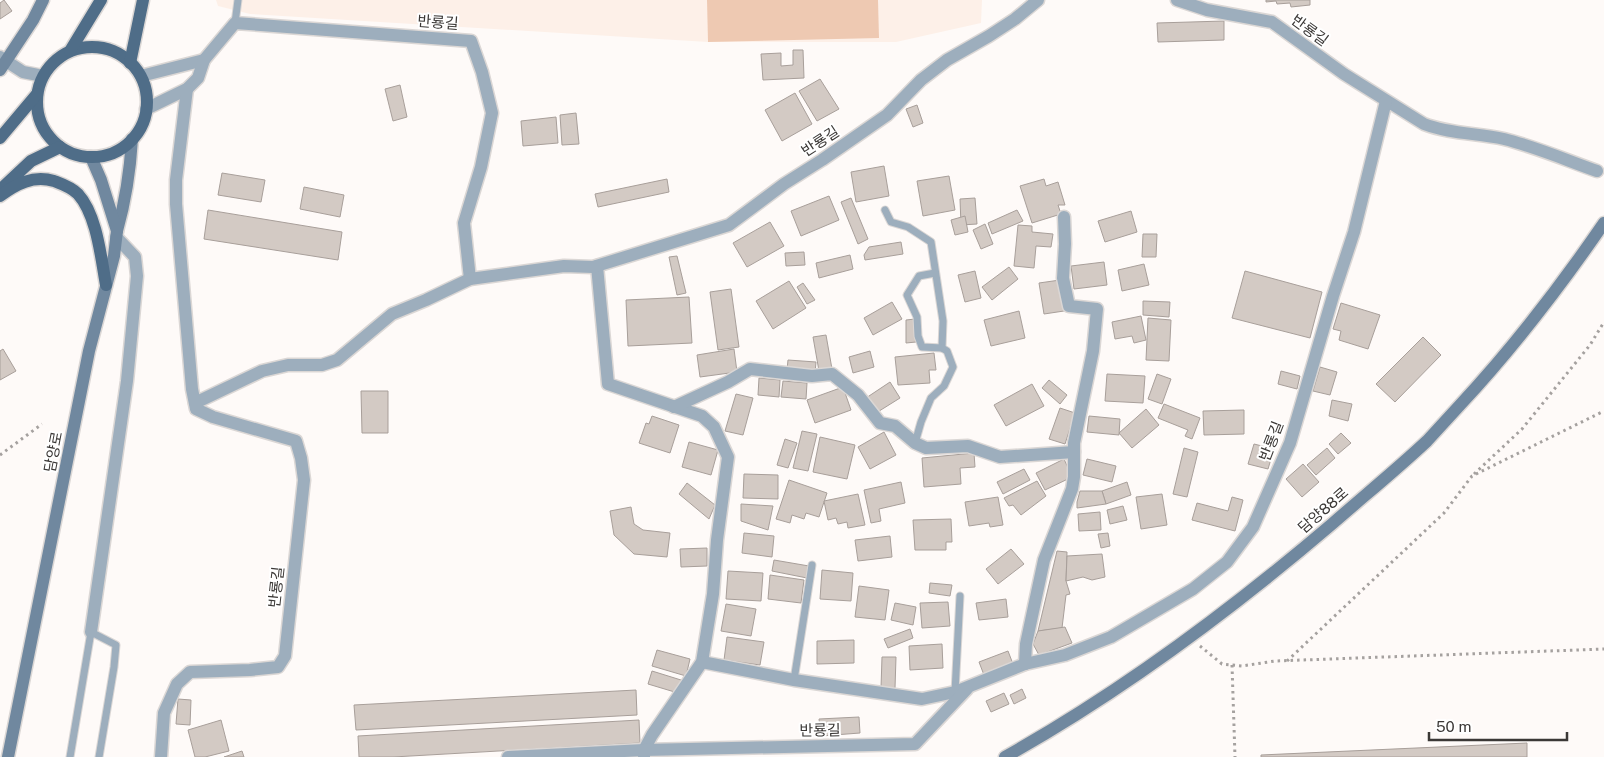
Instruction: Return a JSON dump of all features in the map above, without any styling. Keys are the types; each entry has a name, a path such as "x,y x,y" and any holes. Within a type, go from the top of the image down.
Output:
{"main road":[{"path":"2,63 33,20 43,0"},
{"path":"70,51 101,0"},
{"path":"130,62 143,0"},
{"path":"85,47 102,48 117,53 130,62 140,76 146,92 146,109 142,125 132,139 120,149 106,155 91,157 75,154 60,147 46,133 38,114 37,94 43,76 54,61 70,51 85,47"},
{"path":"0,138 37,94"},
{"path":"116,234 127,194 131,170 132,139"},
{"path":"0,190 30,161 60,147"},
{"name":"담양로","path":"8,757 89,351 114,256 116,234 101,180 91,157"},
{"path":"0,196 14,185 38,180 50,180 71,188 84,203 91,218 106,285"},
{"name":"담양88로","path":"1005,757 1062,725 1147,669 1243,598 1379,483 1427,440 1482,381 1569,274 1604,223"}],"street":[{"name":"반룡길","path":"161,757 164,713 176,684 190,672 278,667 284,656 304,480 296,441 213,417 196,409 195,403 262,371 288,365 329,364 337,360 392,314 470,279 564,266 593,267 729,225 784,184 887,115 921,80 947,60 1015,19 1038,0"},
{"name":"반룡길","path":"1176,0 1206,5 1272,22 1344,74 1424,124 1438,129 1503,139 1540,150 1597,171"},
{"path":"146,109 187,89 198,78 204,60 236,24"},
{"name":"반룡길","path":"236,24 470,41 482,72 492,113 481,167 464,223 470,279"},
{"path":"140,76 204,60"},
{"path":"2,63 24,72 43,76"},
{"path":"187,89 176,180 176,204 195,403"},
{"name":"반룡길","path":"702,662 794,680 922,699 955,692 1025,664 1065,655 1110,637 1193,589 1227,562 1253,527 1290,443 1333,296 1354,232 1386,101"},
{"path":"1025,664 1026,644 1044,560 1072,490 1074,443 1093,351 1097,309 1069,306 1063,278 1064,216"},
{"path":"91,632 127,381 137,276 135,257 116,234"},
{"path":"597,266 608,384 702,416 714,427 728,457 717,540 713,594 702,662 652,735 644,753"},
{"path":"674,407 728,382 750,369 812,376 832,374 858,395 880,423 895,426 915,443 926,448 968,446 1000,457 1074,452"},
{"name":"반룡길","path":"508,757 915,744 972,684"}],"lane":[{"path":"236,24 238,0"},
{"path":"885,210 891,222 908,226 930,242 943,321 942,348"},
{"path":"915,443 931,398 944,386 953,367 947,351 942,348 922,348 918,336 917,317 907,295 920,276 935,273"},
{"path":"794,680 812,565"},
{"path":"955,692 960,596"},
{"path":"70,757 91,632 116,644 99,757"}],"path":[{"path":"1286,661 1444,513 1472,476 1522,429 1590,345 1604,322"},
{"path":"1472,476 1604,411"},
{"path":"0,455 42,424"},
{"path":"1200,646 1222,664 1242,666 1286,661 1604,649"},
{"path":"1232,665 1235,757"}],"shaded area":[{"path":"216,0 982,0 981,23 896,42 708,42 250,14 218,6"},
{"path":"707,0 878,0 879,38 708,42"}],"building":[{"path":"4,0 12,11 0,19 0,3"},
{"path":"1266,0 1310,0 1310,5 1291,7 1290,3 1277,4 1276,1 1266,2"},
{"path":"1224,21 1224,40 1158,42 1157,23"},
{"path":"793,50 803,50 804,78 763,80 761,54 781,53 781,66 793,65"},
{"path":"820,79 839,109 817,121 799,91"},
{"path":"400,85 407,117 393,121 385,89"},
{"path":"795,93 812,124 782,141 765,110"},
{"path":"917,105 923,123 913,127 906,109"},
{"path":"576,113 579,144 562,145 560,115"},
{"path":"556,117 558,143 523,146 521,121"},
{"path":"884,166 889,196 856,202 851,172"},
{"path":"222,173 265,180 261,202 218,195"},
{"path":"949,176 955,210 923,216 917,181"},
{"path":"667,179 669,192 598,207 595,194"},
{"path":"1044,179 1046,186 1058,182 1065,205 1058,205 1061,214 1032,223 1020,186"},
{"path":"304,187 344,195 340,217 300,209"},
{"path":"829,196 839,220 801,236 791,211"},
{"path":"851,198 868,239 858,244 841,202"},
{"path":"975,198 977,224 961,225 960,199"},
{"path":"208,210 342,232 338,260 204,239"},
{"path":"1017,210 1023,221 992,234 988,223"},
{"path":"1131,211 1137,232 1105,242 1098,221"},
{"path":"965,216 968,232 955,235 951,220"},
{"path":"770,222 784,246 747,267 733,243"},
{"path":"985,224 993,244 981,249 973,230"},
{"path":"1018,225 1032,226 1032,232 1053,234 1051,247 1036,246 1034,268 1014,266"},
{"path":"1143,234 1157,234 1156,257 1142,257"},
{"path":"901,242 903,254 865,260 864,255 869,247"},
{"path":"804,252 805,265 786,266 785,253"},
{"path":"850,255 853,269 819,278 816,263"},
{"path":"677,256 686,293 677,295 669,257"},
{"path":"1104,262 1107,285 1074,289 1071,266"},
{"path":"1144,264 1149,285 1122,291 1118,270"},
{"path":"1009,267 1018,279 992,300 982,287"},
{"path":"975,271 981,298 965,302 958,275"},
{"path":"1245,271 1322,292 1310,338 1232,318"},
{"path":"1060,280 1064,311 1044,314 1039,283"},
{"path":"789,281 806,308 773,329 756,301"},
{"path":"803,283 815,300 807,304 797,287"},
{"path":"731,289 739,347 718,350 710,292"},
{"path":"689,297 692,343 628,346 626,300"},
{"path":"1143,301 1170,302 1169,317 1143,315"},
{"path":"892,302 902,319 873,335 864,318"},
{"path":"1341,303 1380,315 1368,349 1339,340 1341,331 1333,329"},
{"path":"1019,311 1025,338 991,346 984,320"},
{"path":"1141,316 1146,340 1134,343 1132,336 1115,339 1112,322"},
{"path":"1148,318 1171,320 1169,361 1146,360"},
{"path":"915,319 916,342 906,343 906,320"},
{"path":"826,335 832,369 819,371 813,337"},
{"path":"1423,337 1441,355 1395,402 1376,384"},
{"path":"3,349 16,371 0,380 0,351"},
{"path":"734,349 737,372 700,377 697,355"},
{"path":"870,351 874,367 853,373 849,357"},
{"path":"934,353 936,370 929,370 930,383 898,385 895,357"},
{"path":"788,360 816,362 815,373 787,370"},
{"path":"1320,367 1337,372 1330,395 1313,391"},
{"path":"1281,371 1300,376 1297,389 1278,384"},
{"path":"1107,374 1145,376 1143,403 1105,401"},
{"path":"1157,374 1171,379 1162,404 1148,399"},
{"path":"759,378 780,380 779,397 758,395"},
{"path":"1049,380 1067,395 1060,404 1042,388"},
{"path":"783,381 807,383 806,399 781,397"},
{"path":"890,382 900,398 876,413 866,398"},
{"path":"1032,384 1044,406 1006,426 994,405"},
{"path":"843,387 851,410 815,423 807,400"},
{"path":"361,391 388,391 388,433 362,433"},
{"path":"736,394 753,398 743,435 725,431"},
{"path":"1332,400 1352,404 1348,421 1329,416"},
{"path":"1164,404 1200,418 1192,439 1185,436 1188,430 1158,418"},
{"path":"1060,408 1075,413 1065,444 1049,439"},
{"path":"1146,409 1159,425 1132,448 1119,433"},
{"path":"1244,410 1244,434 1204,435 1203,411"},
{"path":"652,416 679,425 670,453 639,443 646,423 649,424"},
{"path":"1089,416 1120,419 1119,435 1087,432"},
{"path":"802,431 817,434 808,471 793,468"},
{"path":"884,432 896,455 870,469 858,447"},
{"path":"1341,433 1351,443 1338,454 1329,444"},
{"path":"820,437 855,445 847,479 813,472"},
{"path":"785,439 797,443 788,468 777,465"},
{"path":"689,442 718,450 711,475 682,467"},
{"path":"1254,444 1274,449 1268,469 1248,464"},
{"path":"1184,448 1198,452 1187,497 1173,494"},
{"path":"1327,448 1335,458 1316,475 1307,465"},
{"path":"974,453 975,467 960,468 961,484 924,487 922,458"},
{"path":"1064,459 1072,477 1045,490 1036,473"},
{"path":"1087,459 1116,466 1112,482 1083,475"},
{"path":"1303,464 1319,482 1302,497 1286,479"},
{"path":"1024,469 1030,480 1003,494 997,482"},
{"path":"744,474 778,475 778,499 743,498"},
{"path":"789,480 827,493 819,517 806,513 804,519 792,515 790,523 776,519"},
{"path":"1037,481 1046,496 1021,515 1013,505 1009,506 1004,498"},
{"path":"901,482 905,503 879,509 881,521 871,523 864,490"},
{"path":"1127,482 1131,495 1106,504 1102,491"},
{"path":"687,483 715,505 709,519 679,494"},
{"path":"1080,491 1102,491 1106,504 1077,508"},
{"path":"858,494 865,525 848,528 847,522 838,524 836,518 828,520 824,501"},
{"path":"1162,494 1167,525 1141,529 1136,497"},
{"path":"998,497 1003,525 990,527 989,523 969,526 965,502"},
{"path":"1232,497 1243,500 1235,531 1192,520 1197,503 1228,511"},
{"path":"741,504 773,506 768,530 741,521"},
{"path":"1123,506 1127,520 1110,524 1107,510"},
{"path":"631,507 634,524 643,530 670,533 667,557 634,554 614,535 610,511"},
{"path":"1100,512 1101,530 1079,531 1078,514"},
{"path":"951,519 952,542 946,542 946,550 915,550 913,520"},
{"path":"744,533 774,536 772,557 742,553"},
{"path":"1108,533 1110,546 1101,548 1098,534"},
{"path":"890,536 892,557 858,561 855,540"},
{"path":"707,548 707,566 681,567 680,549"},
{"path":"1011,549 1024,564 998,584 986,569"},
{"path":"1057,551 1067,552 1066,581 1070,594 1066,595 1062,628 1038,631"},
{"path":"1102,554 1105,577 1092,580 1083,577 1066,581 1067,556"},
{"path":"774,560 809,566 807,578 772,571"},
{"path":"822,570 853,573 851,601 820,599"},
{"path":"728,571 763,573 761,601 726,599"},
{"path":"770,575 804,580 801,603 768,599"},
{"path":"930,583 952,585 950,596 929,593"},
{"path":"859,586 889,590 885,620 855,617"},
{"path":"1006,599 1008,617 979,620 976,603"},
{"path":"948,602 950,626 922,628 920,603"},
{"path":"895,603 916,607 913,625 891,620"},
{"path":"726,604 756,609 751,636 721,631"},
{"path":"1065,627 1072,643 1039,655 1033,644 1038,631"},
{"path":"910,629 913,638 888,648 884,639"},
{"path":"727,637 764,642 760,665 724,660"},
{"path":"854,640 854,663 817,664 817,641"},
{"path":"942,644 943,668 910,670 909,646"},
{"path":"657,650 690,659 686,676 652,666"},
{"path":"1008,651 1013,664 984,675 979,662"},
{"path":"882,657 896,657 895,688 881,688"},
{"path":"652,671 681,680 678,693 648,684"},
{"path":"1022,689 1026,698 1014,704 1010,695"},
{"path":"636,690 637,715 356,730 354,705"},
{"path":"1004,693 1009,704 991,712 986,701"},
{"path":"178,699 191,700 190,725 176,724"},
{"path":"859,717 860,733 821,736 819,719"},
{"path":"221,720 229,751 205,757 195,757 188,730"},
{"path":"639,720 640,743 393,757 359,757 358,736"},
{"path":"1527,743 1527,757 1261,757 1261,755"},
{"path":"242,751 244,757 224,757"}]}
